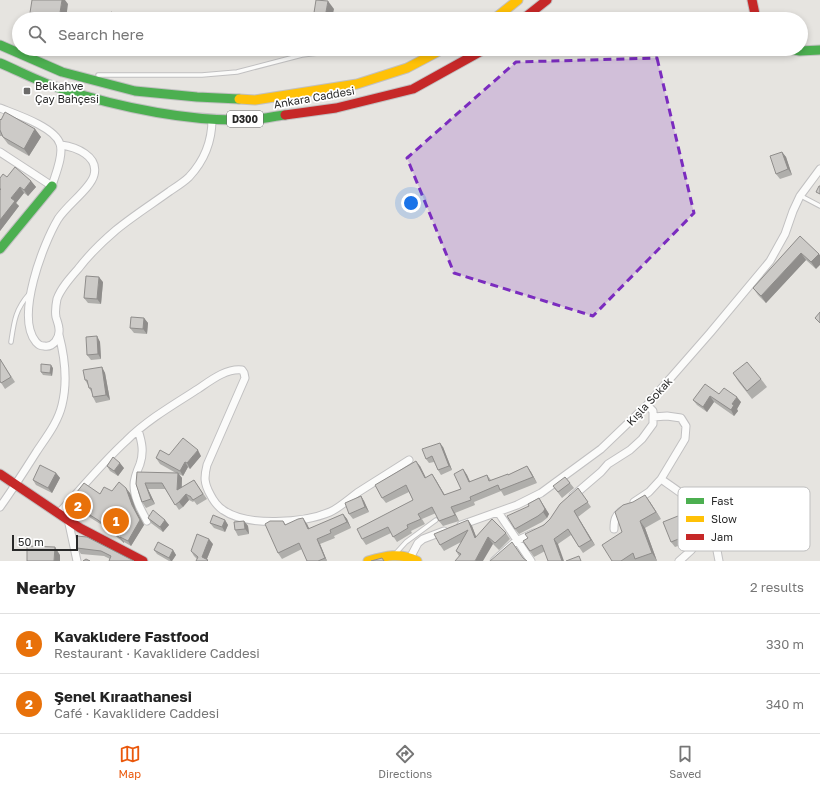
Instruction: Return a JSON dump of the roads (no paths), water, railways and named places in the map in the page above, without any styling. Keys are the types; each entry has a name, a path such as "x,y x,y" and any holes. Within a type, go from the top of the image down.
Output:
{"main road":[{"path":"503,12 518,0"},
{"path":"532,12 547,0"},
{"path":"752,0 755,12"},
{"name":"Ankara Caddesi","path":"0,45 12,50"},
{"path":"808,51 820,50"},
{"name":"Ankara Caddesi","path":"25,56 62,72 134,91 197,97 255,100 357,84 407,68 428,56"},
{"name":"Ankara Caddesi","path":"0,63 58,88 111,103 160,113 212,119 257,119 336,108 413,89 472,56"},
{"path":"0,249 52,186"},
{"path":"0,474 60,513 80,528 144,561"},
{"path":"368,561 394,555 412,560"}],"street":[{"path":"0,108 33,121 49,131 58,139 61,145 58,167 52,186 0,152"},
{"path":"0,507 53,426 62,406 66,372 56,316 57,300 66,284 78,269 115,231 188,178 203,157 211,139 212,119"},
{"path":"59,335 56,342 47,347 40,346 35,341 30,331 28,317 30,294 43,252 58,219 72,201 91,184 95,174 95,167 92,159 81,151 70,146 61,145"},
{"name":"Kışla Sokak","path":"412,560 418,543 423,539 523,502 552,486 601,449 647,405 770,261 785,234 800,196 820,169"},
{"path":"60,513 114,453 138,430 164,410 231,370 242,370 245,378 207,465 204,476 206,487 214,502 222,510 235,516 253,520 278,521 306,518 330,512 409,460"},
{"path":"566,501 601,472 608,464 630,450 642,439 653,424 653,411 647,405"},
{"path":"614,529 614,519 616,515 649,492 661,479 685,439 686,426 680,418 667,416 653,417"},
{"path":"138,430 143,443 142,454 134,486 135,495 147,521"},
{"path":"661,479 678,492"},
{"path":"498,512 516,541 531,561"},
{"path":"68,519 77,560 86,561"},
{"path":"494,561 516,541 542,529"},
{"path":"679,561 692,551"},
{"path":"717,551 719,561"}],"lane":[{"path":"76,75 202,75 237,72 298,56"},
{"path":"800,196 820,206"},
{"path":"11,342 15,315 30,294"},
{"path":"394,555 406,542 436,520"}],"place":[{"name":"Belkahve Çay Bahçesi","path":"27,91"},
{"name":"Şenel Kıraathanesi","path":"78,506"},
{"name":"Kavaklıdere Fastfood","path":"116,521"}]}
